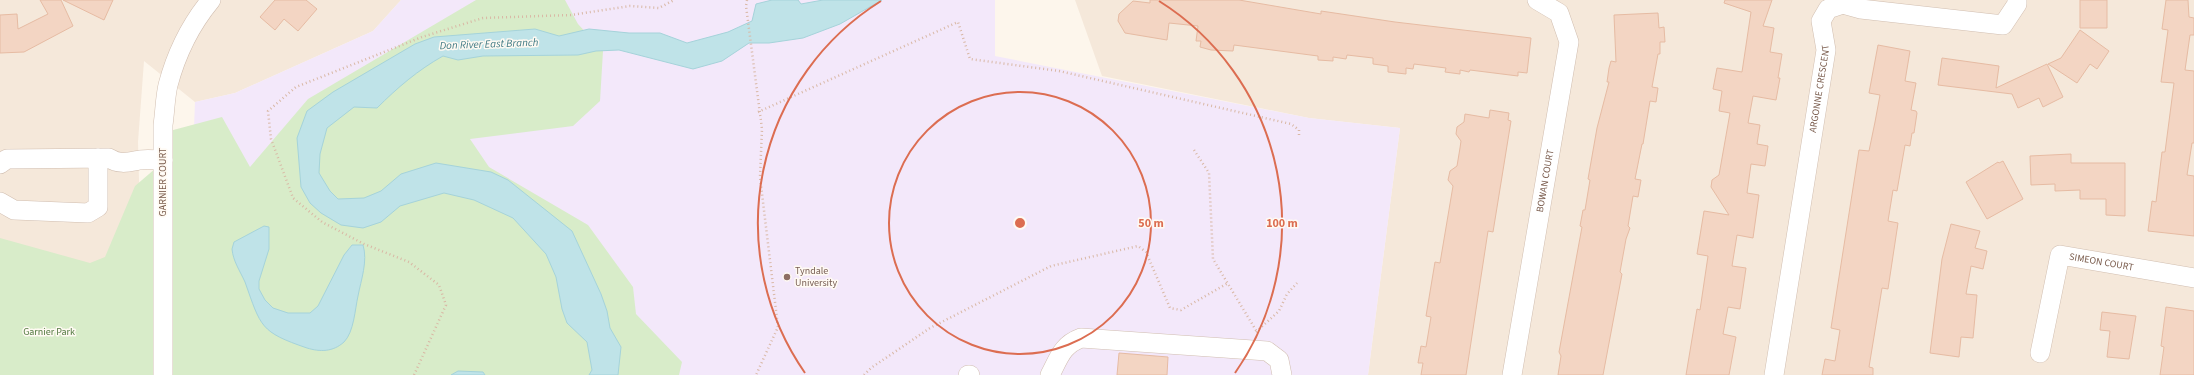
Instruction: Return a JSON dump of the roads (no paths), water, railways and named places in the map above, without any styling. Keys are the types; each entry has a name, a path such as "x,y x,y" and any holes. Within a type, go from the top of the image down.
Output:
{"street":[{"name":"GARNIER COURT","path":"163,375 163,125 168,86 182,44 202,11 211,0"},
{"name":"BOWAN COURT","path":"1512,375 1569,42 1559,13 1537,0"},
{"name":"ARGONNE CRESCENT","path":"1774,375 1826,50 1821,21 1828,9 1843,4 1860,9 2003,25 2017,4 2017,0"},
{"path":"0,164 7,158 104,158 115,162 163,160"},
{"path":"0,202 14,210 88,213 98,207 104,158"},
{"name":"SIMEON COURT","path":"2040,353 2060,255 2194,278"},
{"path":"1050,375 1061,353 1069,343 1081,338 1268,352 1279,360 1282,375"}],"water":[{"name":"Don River East Branch","path":"772,0 798,0 801,4 823,0 882,0 840,24 803,38 769,43 749,43 722,61 693,69 619,50 596,51 578,55 483,56 458,60 443,56 408,80 377,108 354,107 327,128 320,154 319,173 330,191 338,199 364,198 381,191 401,174 436,163 491,172 508,180 572,231 601,294 607,311 610,328 621,347 618,375 589,375 592,370 587,342 567,323 562,309 556,277 546,254 513,218 474,200 444,193 400,206 381,222 363,228 341,225 321,213 310,203 301,187 297,138 307,111 333,92 415,44 434,37 535,29 559,36 589,29 629,33 660,33 687,43 728,32 752,21 756,4"},
{"path":"264,226 269,227 269,249 259,281 259,289 265,300 273,308 288,313 310,313 318,306 344,255 352,245 363,245 365,257 364,270 354,320 347,338 340,345 326,350 307,348 280,337 264,326 259,318 245,282 235,262 232,249 234,242"},
{"path":"458,371 483,372 485,375 451,375"}],"place":[{"name":"Tyndale University","path":"787,277"}],"park label":[{"name":"Garnier Park","path":"49,332"}]}
